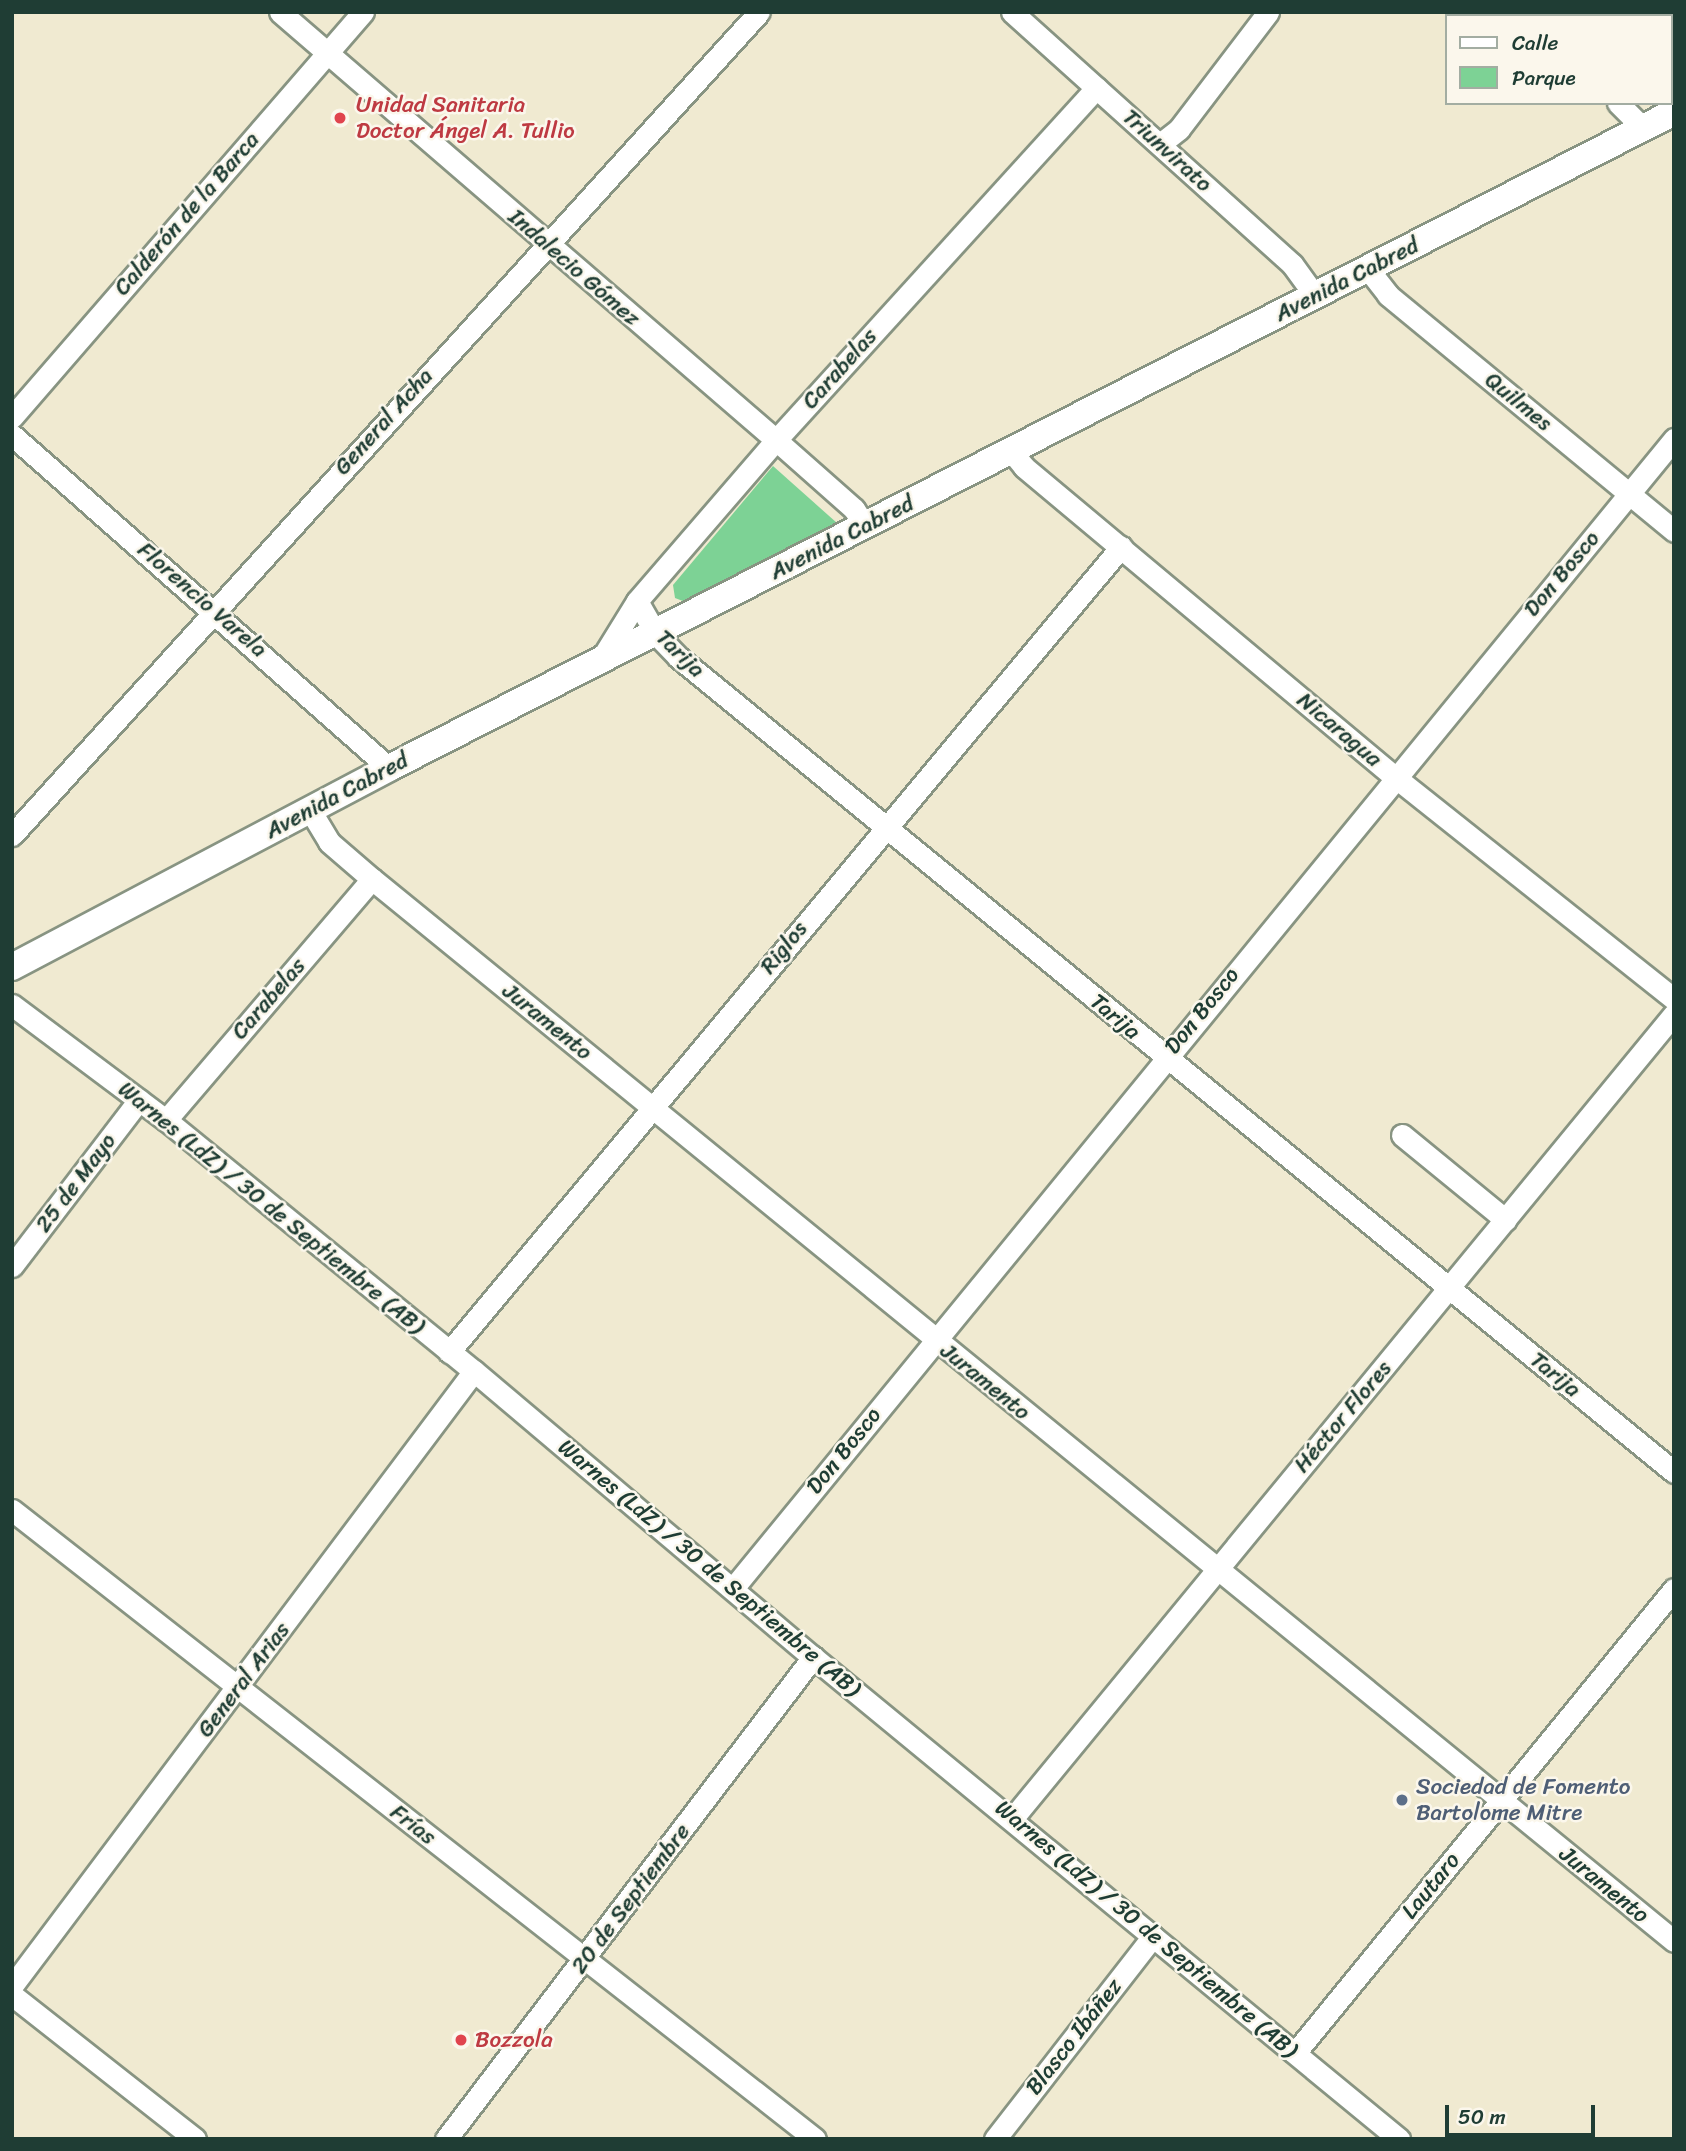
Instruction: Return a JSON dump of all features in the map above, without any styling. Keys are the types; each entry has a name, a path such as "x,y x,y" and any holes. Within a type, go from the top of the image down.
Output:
{"street":[{"name":"Indalecio Gómez","path":"280,12 776,440 854,509 865,526"},
{"name":"Calderón de la Barca","path":"12,416 363,12"},
{"name":"General Acha","path":"12,835 545,243 759,12"},
{"name":"Triunvirato","path":"1012,12 1292,264 1315,296"},
{"path":"1160,144 1179,129 1268,12"},
{"name":"Carabelas","path":"600,662 637,601 776,440 1096,88"},
{"path":"1620,105 1643,128"},
{"name":"Avenida Cabred","path":"12,967 389,768 1674,112"},
{"name":"Quilmes","path":"1368,269 1388,295 1674,531"},
{"name":"Florencio Varela","path":"12,435 215,611 389,768"},
{"name":"Don Bosco","path":"734,1587 1164,1057 1674,439"},
{"name":"Nicaragua","path":"1012,452 1024,467 1395,776 1674,999"},
{"name":"Riglos","path":"449,1352 885,826 1121,547"},
{"name":"Tarija","path":"637,601 656,634 678,657 1674,1472"},
{"name":"Juramento","path":"310,810 329,842 373,879 934,1341 1674,1941"},
{"name":"Carabelas","path":"166,1120 373,879"},
{"name":"Warnes (LdZ) / 30 de Septiembre (AB)","path":"12,1005 166,1120 474,1371 734,1587 813,1657 1399,2139"},
{"name":"Héctor Flores","path":"1012,1819 1674,1014"},
{"name":"25 de Mayo","path":"12,1266 139,1100"},
{"path":"1402,1135 1506,1220"},
{"name":"General Arias","path":"12,1986 474,1371"},
{"name":"Frías","path":"12,1510 237,1689 815,2139"},
{"name":"Lautaro","path":"1295,2053 1674,1589"},
{"name":"20 de Septiembre","path":"446,2139 586,1959 813,1657"},
{"name":"Blasco Ibáñez","path":"995,2139 1153,1936"},
{"path":"12,1995 195,2139"}],"green space":[{"path":"773,466 837,523 688,603 675,598 673,585"}],"place":[{"name":"Unidad Sanitaria Doctor Ángel A. Tullio","path":"340,118"},
{"name":"Sociedad de Fomento Bartolome Mitre","path":"1402,1800"},
{"name":"Bozzola","path":"461,2040"}]}
